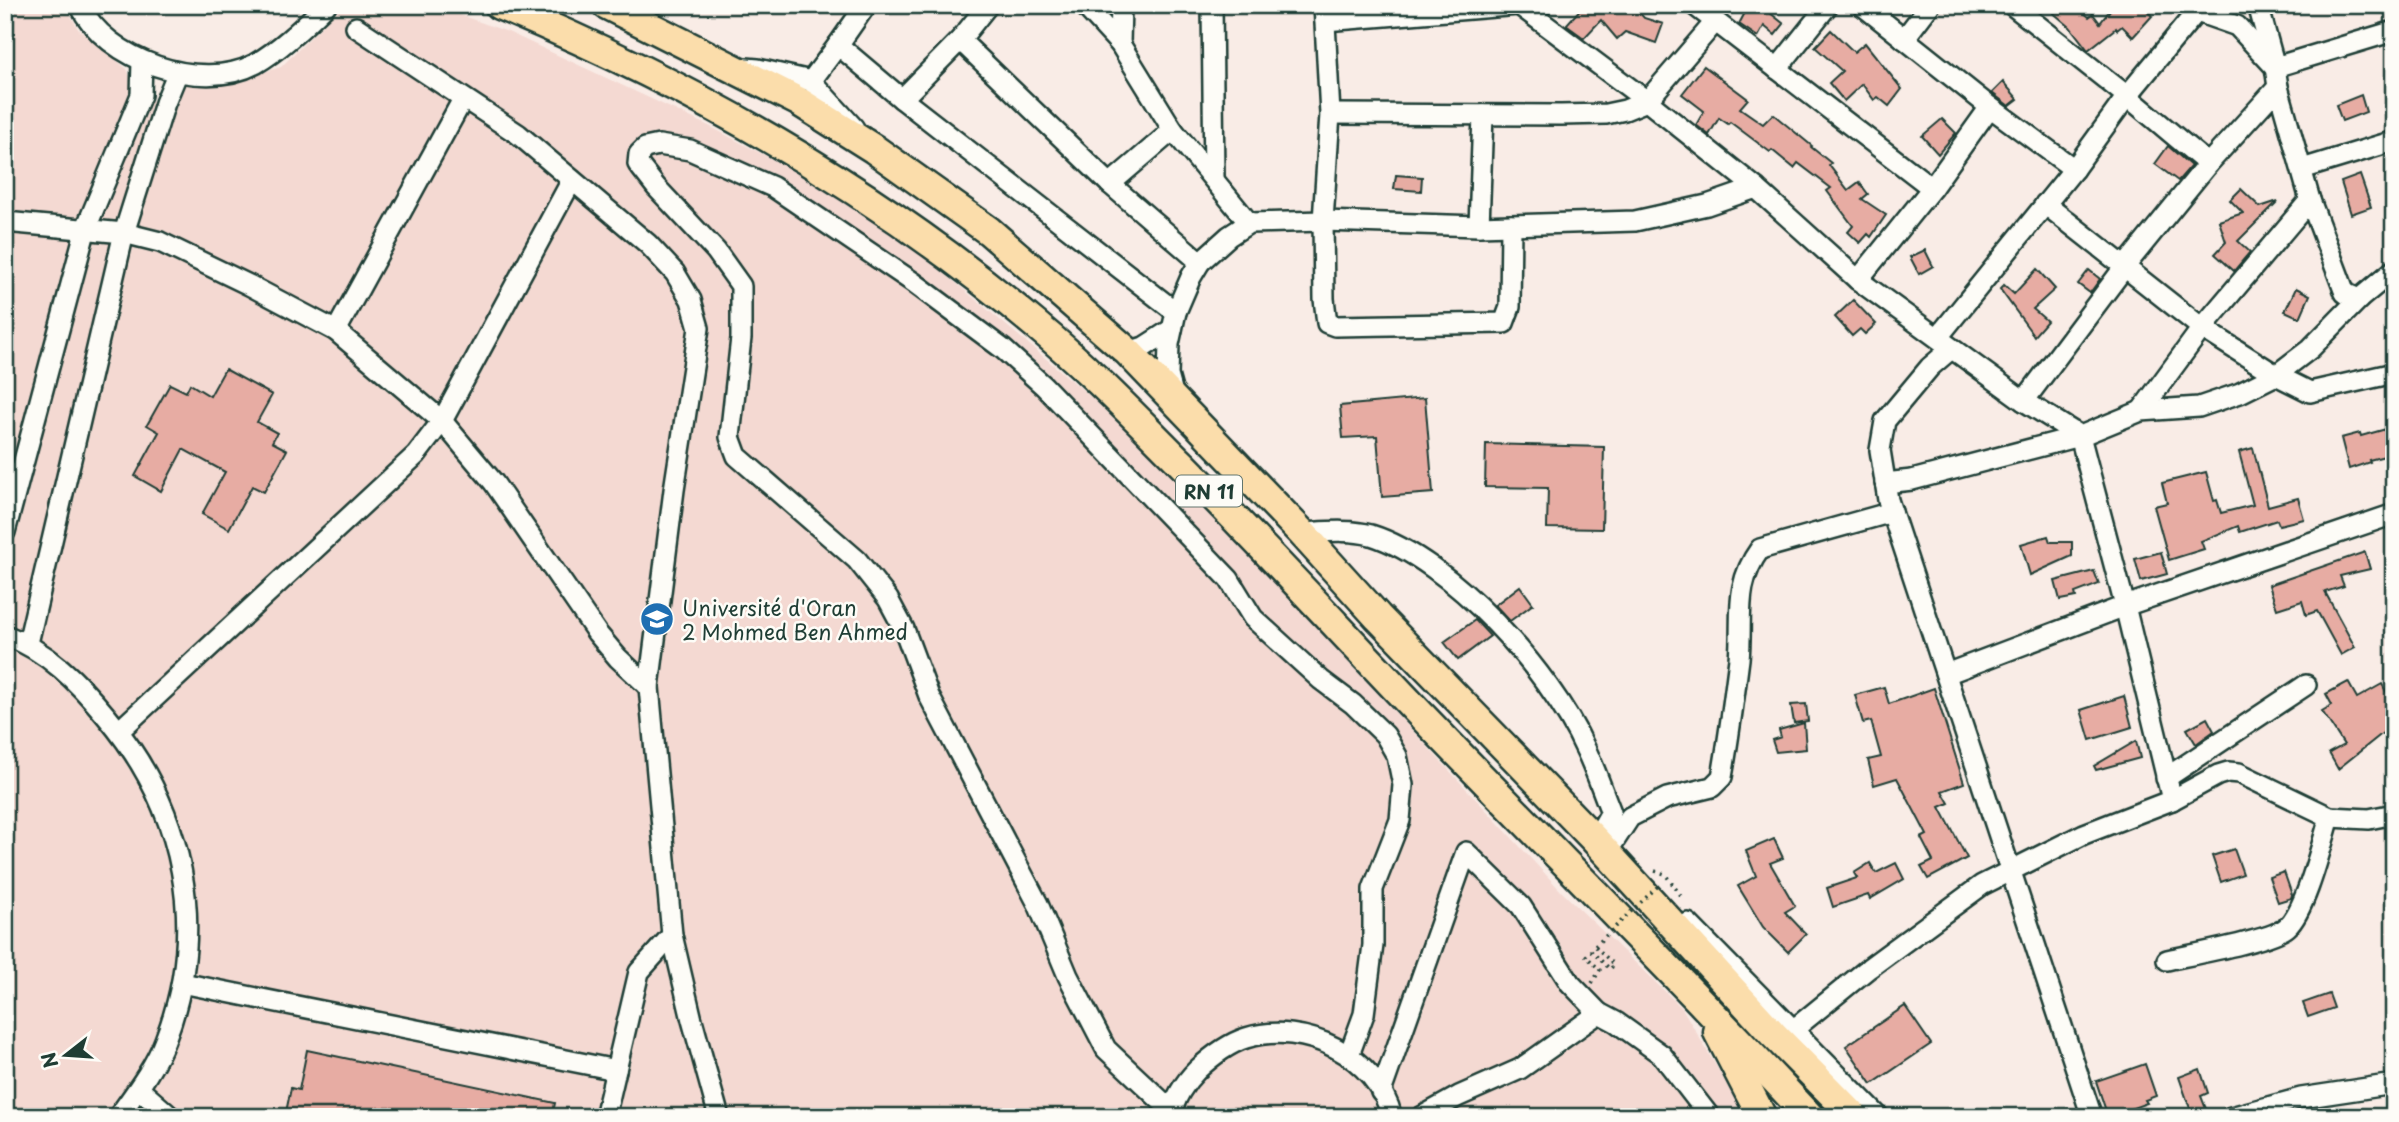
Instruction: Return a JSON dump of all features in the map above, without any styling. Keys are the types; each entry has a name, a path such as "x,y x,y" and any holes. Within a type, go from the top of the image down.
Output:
{"highway":[{"name":"RN 11","path":"499,5 557,29 664,81 783,145 838,179 956,261 1037,325 1113,395 1240,523 1519,817 1701,999 1810,1117"},
{"name":"RN 11","path":"607,5 798,102 874,149 989,231 1128,352 1302,533 1378,617 1603,843 1773,1034 1854,1117"},
{"path":"1701,999 1762,1117"}],"street":[{"path":"80,5 84,15 107,38 142,61 177,74 222,74 253,65 285,43 326,5"},
{"path":"811,80 866,5"},
{"path":"902,99 960,40 988,5"},
{"path":"1084,5 1120,44 1173,130 1249,223"},
{"path":"1120,44 1121,5"},
{"path":"1212,5 1214,179"},
{"path":"1511,225 1510,307 1504,323 1335,326 1327,323 1323,221 1330,114 1324,13 1519,5 1647,101 1756,188 1858,280 2024,401 2080,436 2172,800"},
{"path":"1694,5 1932,188"},
{"path":"1777,69 1828,5"},
{"path":"1862,5 1990,107 2074,169"},
{"path":"1904,39 1930,5"},
{"path":"2258,5 2310,200 2345,293 2359,299"},
{"path":"2092,1117 1892,512 1880,450 1885,421 1930,367 1944,343 2045,204 2196,7 2237,26 2275,67"},
{"path":"2022,8 2208,164"},
{"path":"1330,114 1606,114 1625,110 1647,101 1715,22"},
{"path":"356,27 518,134 648,244 675,273 691,300 699,328 674,490 649,687 672,935 719,1117"},
{"path":"2275,67 2394,31"},
{"path":"960,40 1110,184 1200,262"},
{"path":"838,45 1174,320"},
{"path":"5,532 86,228 141,95 142,61"},
{"path":"730,68 758,69 811,80 874,149"},
{"path":"28,643 124,233 177,74"},
{"path":"2024,401 2126,265 2208,164 2278,87"},
{"path":"336,331 463,99"},
{"path":"1858,280 1932,188 1990,107"},
{"path":"135,109 161,118"},
{"path":"1479,226 1483,115"},
{"path":"1110,184 1173,130"},
{"path":"2302,169 2394,141"},
{"path":"1349,1055 1364,1014 1373,945 1373,889 1400,820 1403,785 1397,756 1385,735 1253,618 1229,579 1044,386 1003,349 913,282 773,187 690,150 659,145 645,148 639,153 638,164 716,251 741,286 741,338 730,437 737,456 857,560 888,598 904,629 929,696 1038,904 1068,976 1106,1049 1171,1114 1188,1079 1214,1054 1246,1038 1281,1032 1317,1038 1349,1055 1367,1071 1381,1091 1392,1117"},
{"path":"119,730 416,455 442,421 572,180"},
{"path":"1177,405 1168,375 1168,344 1174,320 1191,277 1200,262 1229,236 1249,223 1323,221 1479,226 1635,221 1707,205 1756,188"},
{"path":"2141,411 2202,328 2310,200"},
{"path":"2045,204 2126,265 2202,328 2276,375 2311,392 2394,373"},
{"path":"5,222 86,228 124,233 160,242 336,331 442,421 494,484 597,633 618,658 649,687"},
{"path":"1885,483 1912,480 2080,436 2141,411 2199,407 2240,393 2276,375 2310,349 2359,299 2394,270"},
{"path":"1128,352 1144,346 1174,320"},
{"path":"1603,843 1630,817 1667,798 1712,787 1722,777 1739,655 1739,618 1745,574 1760,550 1892,512"},
{"path":"1946,674 2125,606 2394,514"},
{"path":"1302,533 1330,531 1369,534 1406,550 1440,573 1488,614 1550,689 1585,747 1611,812 1603,843"},
{"path":"5,635 28,643 82,685 119,730 149,776 174,838 187,891 187,939 181,983 165,1041 139,1089 118,1117"},
{"path":"2166,778 2306,685"},
{"path":"1794,1029 1869,968 1982,885 2084,834 2172,800 2218,775 2228,772 2239,774 2330,817 2370,819 2394,814"},
{"path":"2167,960 2263,937 2289,925 2302,903 2330,817"},
{"path":"1603,843 1794,1029 1879,1117"},
{"path":"1381,1091 1466,852 1521,906 1570,983 1599,1013 1662,1055 1710,1117"},
{"path":"605,1117 639,972 672,935"},
{"path":"181,983 616,1070"},
{"path":"1421,1117 1459,1096 1520,1069 1599,1013"},
{"path":"2231,1117 2301,1098 2394,1084"},
{"path":"139,1089 171,1117"}],"path":[{"path":"1583,996 1601,970 1586,956 1591,951 1610,969 1614,965 1595,946 1658,886"}],"shaded area":[{"name":"Université d'Oran 2 Mohmed Ben Ahmed","path":"5,5 65,5 78,29 127,69 137,95 159,103 173,84 220,85 281,67 326,22 338,5 432,5 508,32 709,126 817,183 931,262 1096,401 1230,534 1562,892 1682,1008 1746,1117 5,1117"}],"building":[{"path":"1584,5 1633,5 1644,18 1663,24 1656,43 1625,32 1617,39 1601,20 1584,38 1566,25"},
{"path":"1749,5 1760,5 1784,24 1775,35 1764,26 1758,37 1739,24"},
{"path":"2044,5 2075,5 2089,17 2093,14 2100,23 2114,5 2142,5 2152,16 2133,37 2122,26 2088,50 2070,27"},
{"path":"1831,30 1854,52 1865,43 1902,89 1889,106 1878,97 1874,100 1862,84 1844,101 1829,83 1842,71 1815,47"},
{"path":"1704,66 1748,99 1740,108 1763,124 1773,114 1812,146 1831,163 1829,165 1848,190 1859,182 1868,194 1862,199 1886,215 1871,237 1868,234 1860,243 1848,232 1853,226 1827,191 1831,188 1798,163 1794,168 1730,122 1728,124 1719,118 1709,135 1696,125 1704,111 1682,94"},
{"path":"2003,82 2018,99 2009,106 1992,93"},
{"path":"2361,95 2366,112 2342,121 2336,105"},
{"path":"1942,119 1956,133 1938,154 1922,136"},
{"path":"2168,146 2191,166 2178,181 2155,164"},
{"path":"1396,175 1422,177 1421,191 1394,189"},
{"path":"2360,175 2371,207 2351,214 2341,182"},
{"path":"2241,189 2260,207 2278,201 2238,241 2250,252 2234,271 2215,254 2226,242 2219,221 2243,213 2230,200"},
{"path":"1925,250 1933,266 1919,274 1910,257"},
{"path":"2037,269 2055,289 2033,309 2047,321 2034,336 2000,289 2004,285 2014,294"},
{"path":"2089,270 2100,279 2090,293 2078,284"},
{"path":"2296,288 2310,295 2300,318 2285,311"},
{"path":"1853,300 1876,324 1865,334 1860,329 1852,336 1835,317"},
{"path":"225,369 272,395 257,422 277,433 272,442 287,450 264,492 252,486 229,529 202,514 225,472 183,449 161,491 135,476 159,432 147,425 170,384 186,392 190,384 210,396"},
{"path":"1425,398 1433,493 1382,497 1377,436 1343,438 1340,406"},
{"path":"2386,429 2393,454 2349,469 2341,438"},
{"path":"1486,444 1604,447 1602,529 1547,528 1548,488 1485,487"},
{"path":"2253,448 2268,506 2298,498 2304,519 2279,525 2277,520 2240,532 2238,526 2201,541 2204,549 2169,560 2154,506 2167,503 2162,483 2206,472 2214,501 2217,500 2221,513 2253,505 2239,452"},
{"path":"2048,536 2050,542 2072,542 2072,556 2030,575 2021,544"},
{"path":"2161,552 2167,574 2141,581 2135,559"},
{"path":"2365,552 2370,569 2340,576 2344,586 2325,592 2355,647 2341,655 2317,611 2306,615 2302,601 2277,609 2269,585"},
{"path":"2094,571 2099,584 2075,593 2076,597 2060,600 2055,581"},
{"path":"1520,586 1533,604 1510,621 1495,605"},
{"path":"1475,620 1490,636 1458,660 1444,642"},
{"path":"2348,682 2357,698 2382,684 2394,706 2394,724 2338,769 2329,753 2344,745 2322,711 2332,705 2326,694"},
{"path":"1884,687 1889,704 1934,688 1964,783 1942,791 1949,803 1940,807 1967,858 1928,879 1921,867 1933,861 1921,838 1927,835 1897,778 1874,785 1868,760 1881,757 1871,721 1863,723 1855,695"},
{"path":"2124,696 2132,727 2090,740 2081,710"},
{"path":"1806,704 1808,721 1794,723 1791,705"},
{"path":"2207,718 2214,731 2196,744 2187,729"},
{"path":"1804,723 1806,749 1776,752 1772,740 1781,737 1779,730"},
{"path":"2136,741 2140,758 2096,770 2094,766"},
{"path":"1774,839 1783,858 1770,863 1795,906 1785,912 1806,934 1788,952 1763,927 1738,886 1756,876 1746,851"},
{"path":"2234,849 2243,874 2221,882 2212,856"},
{"path":"1870,863 1876,873 1896,863 1904,879 1870,899 1868,895 1833,907 1827,888 1857,878 1854,873"},
{"path":"2284,872 2292,895 2291,898 2278,902 2269,877"},
{"path":"2329,994 2334,1008 2308,1017 2303,1003"},
{"path":"1905,1006 1931,1044 1872,1084 1846,1046"},
{"path":"307,1050 555,1103 552,1117 285,1117 291,1088 299,1090"},
{"path":"2145,1064 2156,1096 2145,1100 2147,1103 2108,1117 2096,1081"},
{"path":"2200,1069 2208,1093 2201,1096 2208,1114 2193,1117 2179,1077"}],"place":[{"name":"Université d'Oran 2 Mohmed Ben Ahmed","path":"657,619"}]}
